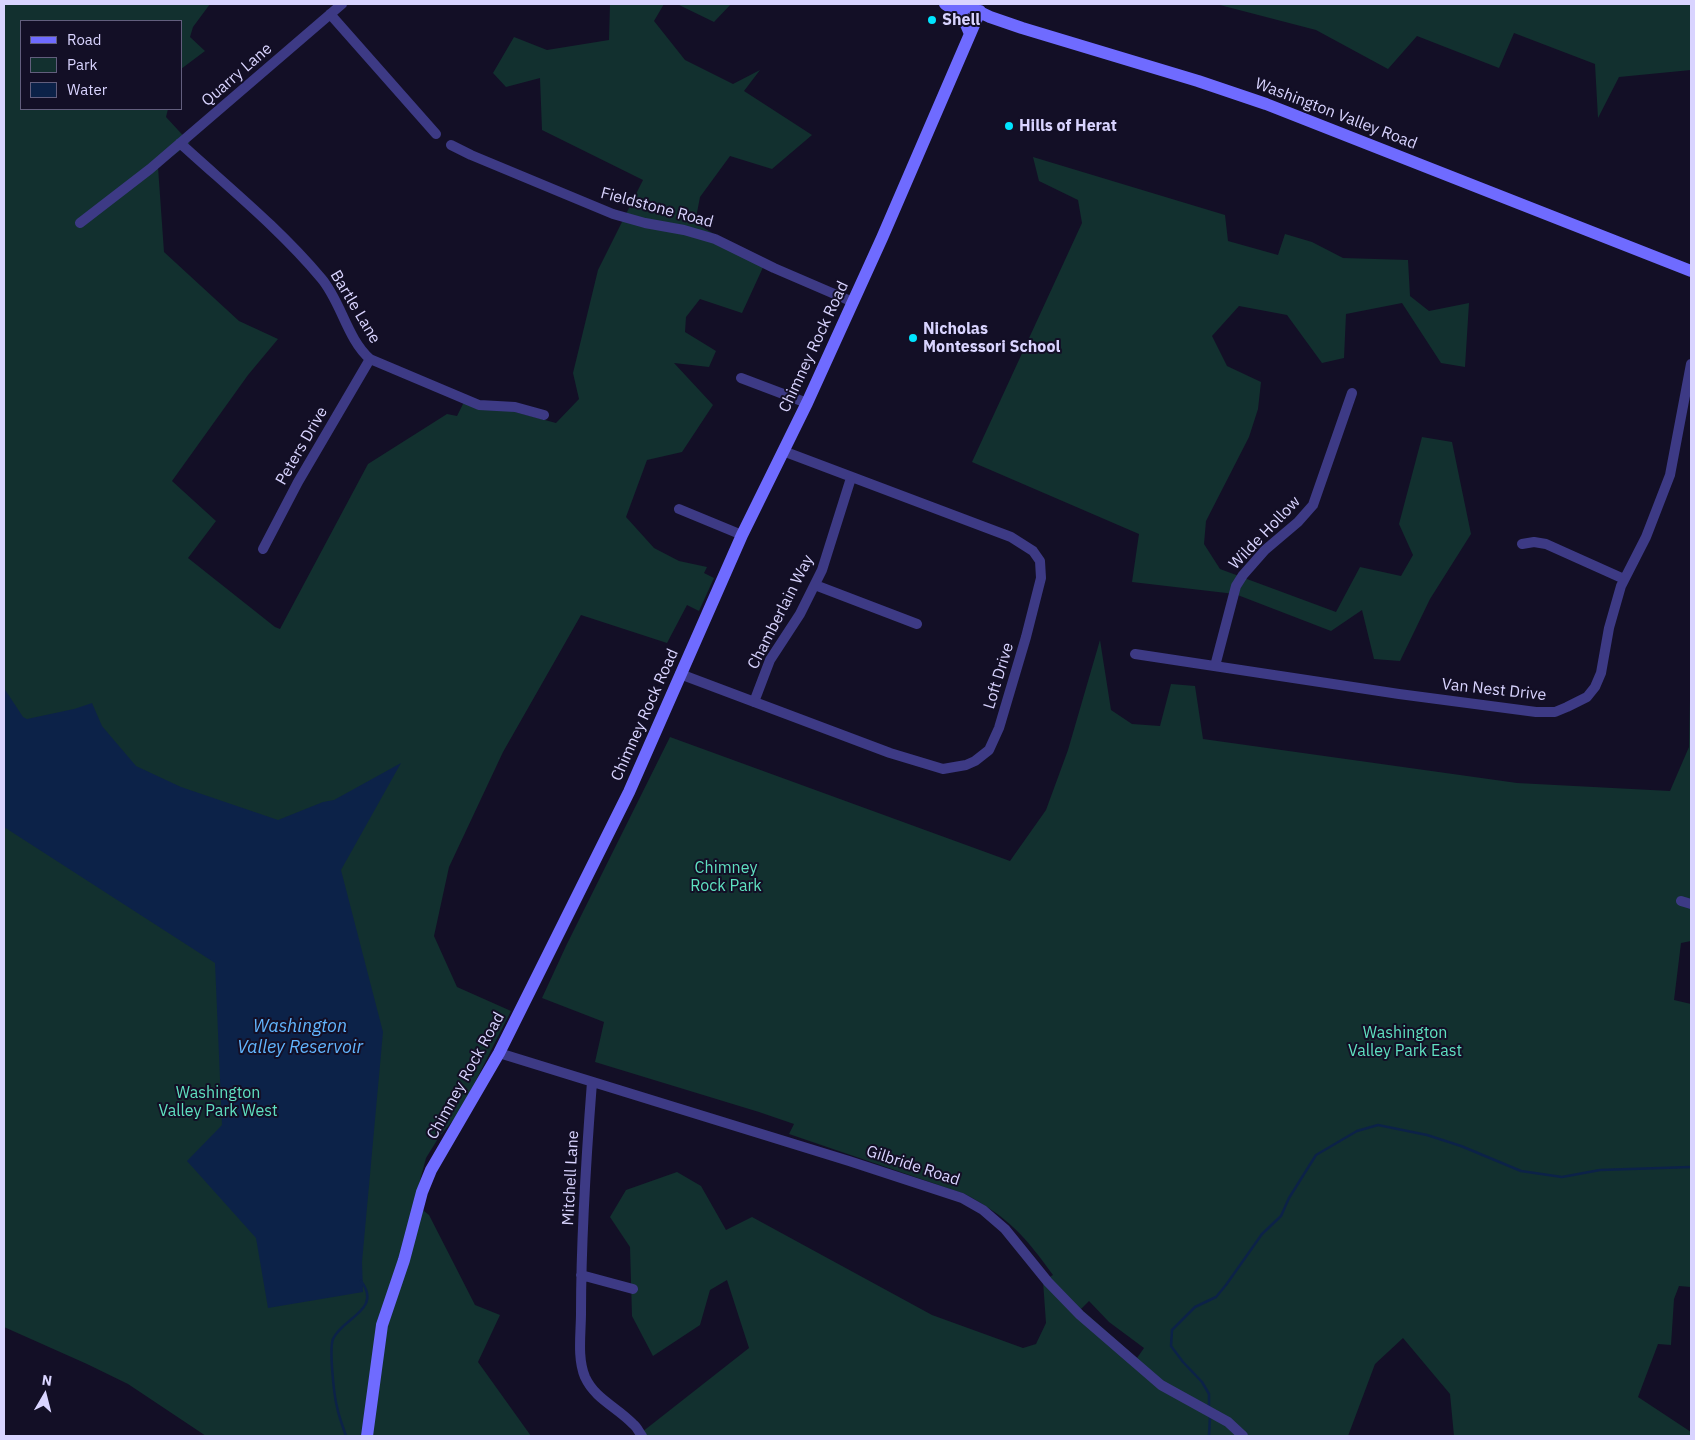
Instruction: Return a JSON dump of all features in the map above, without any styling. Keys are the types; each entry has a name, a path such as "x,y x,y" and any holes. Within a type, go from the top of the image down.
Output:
{"street":[{"name":"Quarry Lane","path":"80,223 150,169 342,4"},
{"path":"945,4 962,15 970,34"},
{"name":"Washington Valley Road","path":"963,4 990,17 1022,28 1198,81 1266,104 1691,271"},
{"name":"Chimney Rock Road","path":"367,1436 382,1325 404,1260 422,1192 431,1170 500,1053 629,792 742,535 807,403 853,302 980,11"},
{"path":"330,14 436,134"},
{"name":"Bartle Lane","path":"180,143 261,214 322,278 334,296 358,344 370,359 479,405 515,407 544,415"},
{"name":"Fieldstone Road","path":"451,145 613,214 715,239 774,268 853,302"},
{"name":"Peters Drive","path":"262,549 298,482 370,359"},
{"name":"Van Nest Drive","path":"1135,654 1399,694 1536,712 1555,712 1567,707 1586,697 1595,687 1601,673 1609,628 1621,586 1646,537 1670,475 1691,364"},
{"path":"741,378 807,403"},
{"name":"Wilde Hollow","path":"1215,666 1236,586 1264,550 1298,522 1313,505 1352,393"},
{"name":"Loft Drive","path":"680,674 890,753 943,769 975,761 989,750 999,728 1037,597 1041,578 1040,561 1033,551 1011,538 783,451"},
{"name":"Chamberlain Way","path":"754,702 770,660 800,614 822,570 851,478"},
{"path":"679,509 742,535"},
{"path":"1522,544 1534,542 1546,544 1624,579"},
{"path":"815,585 917,624"},
{"name":"Gilbride Road","path":"500,1053 962,1198 983,1210 1005,1229 1048,1282 1080,1314 1161,1385 1221,1418 1243,1436"},
{"name":"Mitchell Lane","path":"592,1082 581,1275 580,1361 593,1391 608,1405 634,1424 642,1436"},
{"path":"581,1275 633,1289"}],"green space":[{"name":"Washington Valley Park West","path":"4,4 210,4 193,27 190,37 205,51 182,68 182,20 20,20 20,110 168,110 166,117 190,143 158,167 164,252 239,321 278,339 248,375 172,481 216,521 188,558 280,629 368,464 447,414 457,416 464,402 508,410 556,423 579,399 573,373 598,270 643,180 542,130 540,78 506,87 493,73 514,37 547,50 609,40 610,4 664,4 654,21 685,60 733,84 760,70 744,91 812,135 772,169 730,156 700,197 695,223 765,263 742,313 700,299 686,317 685,332 716,351 709,367 674,363 713,405 682,452 647,460 626,517 654,548 679,561 707,567 704,573 714,578 699,611 687,605 667,643 581,615 503,752 449,867 434,936 457,987 511,1011 460,1112 439,1137 426,1158 414,1203 429,1215 475,1305 500,1315 478,1362 531,1436 206,1436 128,1384 4,1327"},
{"path":"677,4 731,4 714,22"},
{"path":"1216,4 1691,4 1691,70 1619,77 1598,118 1595,64 1514,33 1499,68 1417,36 1388,69 1316,30"},
{"path":"1033,157 1225,215 1228,241 1278,255 1285,234 1312,242 1343,258 1408,260 1410,296 1429,311 1469,303 1465,367 1441,363 1402,303 1346,314 1344,358 1322,363 1287,315 1239,306 1212,336 1227,366 1261,382 1258,409 1249,437 1206,521 1204,544 1220,569 1336,612 1360,567 1401,576 1413,555 1399,524 1422,437 1452,442 1471,534 1430,599 1400,661 1374,659 1362,610 1331,631 1235,594 1132,582 1139,534 972,462 1082,223 1078,200 1039,181"},
{"path":"1100,640 1111,710 1132,724 1160,726 1171,684 1195,686 1203,739 1517,783 1670,791 1689,747 1691,651 1691,941 1681,943 1674,1000 1691,1004 1691,1287 1679,1286 1674,1299 1671,1345 1658,1344 1638,1397 1691,1432 1691,1436 1454,1436 1450,1394 1403,1338 1375,1364 1348,1436 637,1436 749,1348 727,1280 710,1290 700,1325 653,1356 632,1316 630,1247 610,1217 626,1190 677,1172 701,1186 726,1230 752,1217 932,1315 1023,1348 1036,1344 1046,1323 1043,1281 1053,1275 1015,1228 980,1202 965,1194 789,1134 794,1124 595,1062 604,1022 542,998 670,737 1010,861 1046,810 1068,750","holes":["1089,1301 1109,1322 1144,1348 1137,1358 1081,1309"]}],"water":[{"name":"Washington Valley Reservoir","path":"4,688 23,717 27,719 74,709 92,703 102,726 136,766 181,787 278,820 323,802 334,800 401,763 341,870 383,1032 362,1262 363,1292 268,1308 256,1238 187,1161 222,1125 215,963 4,827"}],"waterway":[{"path":"1209,1408 1209,1394 1202,1382 1171,1346 1172,1330 1195,1307 1216,1297 1226,1285 1262,1234 1281,1216 1289,1198 1316,1155 1357,1131 1378,1125 1427,1135 1461,1146 1521,1171 1562,1177 1600,1170 1691,1167"},
{"path":"346,1436 336,1401 332,1372 332,1344 333,1339 344,1325 364,1307 367,1299 366,1291 361,1281"},
{"path":"1209,1436 1210,1416"}],"place":[{"name":"Shell","path":"932,20"},
{"name":"Hills of Herat","path":"1009,126"},
{"name":"Nicholas Montessori School","path":"913,338"}],"park label":[{"name":"Chimney Rock Park","path":"726,877"},
{"name":"Washington Valley Park East","path":"1405,1042"}]}
